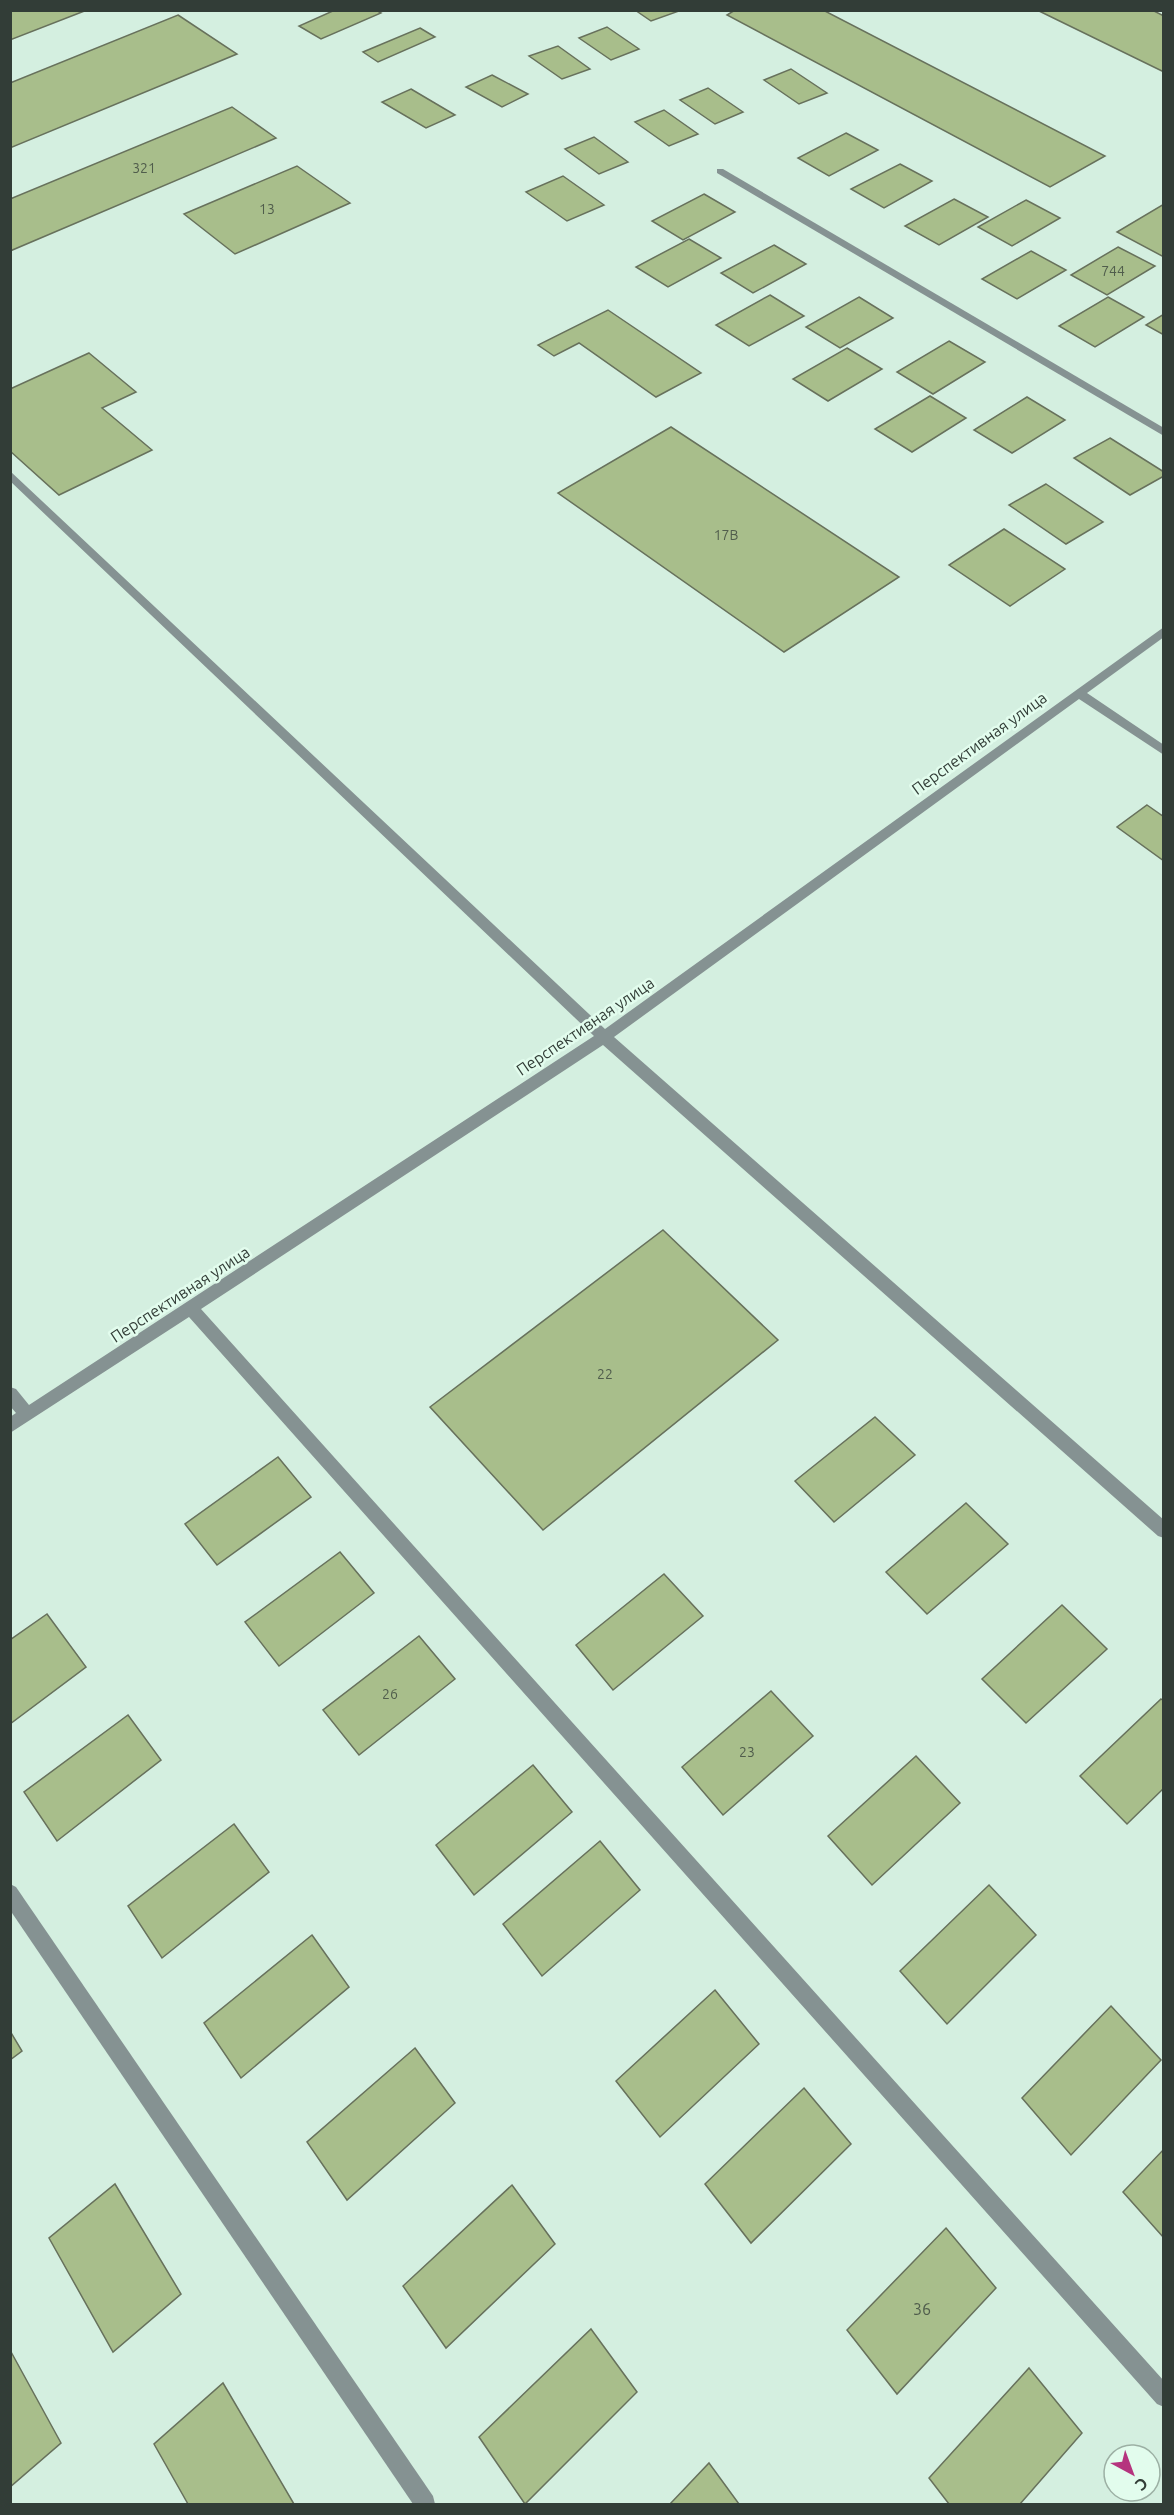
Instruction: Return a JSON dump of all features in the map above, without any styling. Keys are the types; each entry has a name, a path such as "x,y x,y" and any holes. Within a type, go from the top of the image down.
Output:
{"street":[{"path":"720,171 1164,433"},
{"path":"10,474 604,1037 1164,1531"},
{"name":"Перспективная улица","path":"10,1426 604,1037 1164,631"},
{"path":"1079,693 1164,751"},
{"path":"190,1308 1164,2397"},
{"path":"10,1394 27,1415"},
{"path":"10,1893 425,2505"}],"building":[{"path":"10,10 87,10 10,40"},
{"path":"335,10 376,10 381,13 321,39 299,26"},
{"path":"635,10 678,10 679,11 651,21"},
{"path":"735,10 823,10 1105,156 1050,187 727,15"},
{"path":"1037,10 1152,10 1164,16 1164,72"},
{"path":"178,15 237,54 10,148 10,83"},
{"path":"607,27 639,49 611,60 579,38"},
{"path":"420,28 435,37 378,62 363,52"},
{"path":"558,46 590,69 562,79 529,56"},
{"path":"791,69 827,93 799,104 764,80"},
{"path":"492,75 528,94 502,107 466,87"},
{"path":"708,88 743,112 715,124 680,100"},
{"path":"411,89 455,115 426,128 382,102"},
{"path":"232,107 276,138 10,251 10,199"},
{"path":"664,110 698,134 669,146 635,122"},
{"path":"846,133 878,150 829,176 798,158"},
{"path":"594,137 628,162 599,174 565,149"},
{"path":"900,164 932,181 884,208 851,189"},
{"path":"297,166 350,203 235,254 184,214"},
{"path":"563,176 604,205 567,221 526,192"},
{"path":"704,194 735,212 683,240 652,221"},
{"path":"954,199 988,217 939,245 905,226"},
{"path":"1026,200 1060,218 1012,246 978,227"},
{"path":"1164,204 1164,257 1117,232"},
{"path":"689,239 721,258 668,287 636,267"},
{"path":"774,245 806,264 753,293 721,273"},
{"path":"1118,247 1155,266 1107,295 1071,275"},
{"path":"1031,251 1066,270 1017,299 982,279"},
{"path":"770,295 804,316 749,346 716,325"},
{"path":"859,297 893,318 840,348 806,327"},
{"path":"1108,297 1144,317 1095,347 1059,326"},
{"path":"608,310 701,373 656,397 579,343 554,356 538,345"},
{"path":"1164,314 1164,335 1146,325"},
{"path":"949,341 985,362 933,394 897,372"},
{"path":"847,348 882,369 828,401 793,379"},
{"path":"89,353 136,392 102,408 152,450 59,495 10,451 10,389"},
{"path":"930,396 966,418 912,452 875,429"},
{"path":"1027,397 1065,420 1012,453 974,430"},
{"path":"671,427 899,577 784,652 558,493"},
{"path":"1110,438 1164,472 1164,476 1130,495 1074,458"},
{"path":"1046,484 1103,522 1066,544 1009,505"},
{"path":"1004,529 1065,569 1010,606 949,565"},
{"path":"1147,805 1164,817 1164,861 1117,827"},
{"path":"663,1230 778,1340 543,1530 430,1407"},
{"path":"875,1417 915,1455 834,1522 795,1481"},
{"path":"278,1457 311,1497 217,1565 185,1524"},
{"path":"966,1503 1008,1544 927,1614 886,1572"},
{"path":"340,1552 374,1593 279,1666 245,1622"},
{"path":"664,1574 703,1616 613,1690 576,1645"},
{"path":"1062,1605 1107,1649 1026,1723 982,1679"},
{"path":"47,1614 86,1667 10,1724 10,1640"},
{"path":"419,1636 455,1679 359,1755 323,1710"},
{"path":"771,1691 813,1736 723,1815 682,1767"},
{"path":"1161,1699 1164,1701 1164,1788 1127,1824 1080,1776"},
{"path":"128,1715 161,1760 57,1841 24,1792"},
{"path":"916,1756 960,1803 872,1885 828,1836"},
{"path":"533,1765 572,1812 474,1895 436,1845"},
{"path":"234,1824 269,1872 162,1958 128,1906"},
{"path":"600,1841 640,1890 542,1976 503,1924"},
{"path":"989,1885 1036,1935 947,2024 900,1971"},
{"path":"312,1935 349,1987 241,2078 204,2023"},
{"path":"715,1990 759,2044 660,2137 616,2081"},
{"path":"1111,2006 1161,2060 1071,2155 1022,2098"},
{"path":"10,2031 22,2051 10,2060"},
{"path":"415,2048 455,2103 347,2200 307,2142"},
{"path":"804,2088 851,2144 751,2243 705,2184"},
{"path":"1164,2149 1164,2238 1123,2192"},
{"path":"115,2184 181,2294 113,2352 49,2238"},
{"path":"512,2185 555,2244 446,2348 403,2286"},
{"path":"946,2228 996,2288 897,2394 847,2330"},
{"path":"591,2329 637,2392 525,2504 479,2437"},
{"path":"10,2350 61,2443 10,2487"},
{"path":"1029,2368 1082,2433 1020,2504 949,2504 929,2478"},
{"path":"223,2383 294,2504 188,2504 154,2444"},
{"path":"709,2463 739,2504 670,2504"}]}
